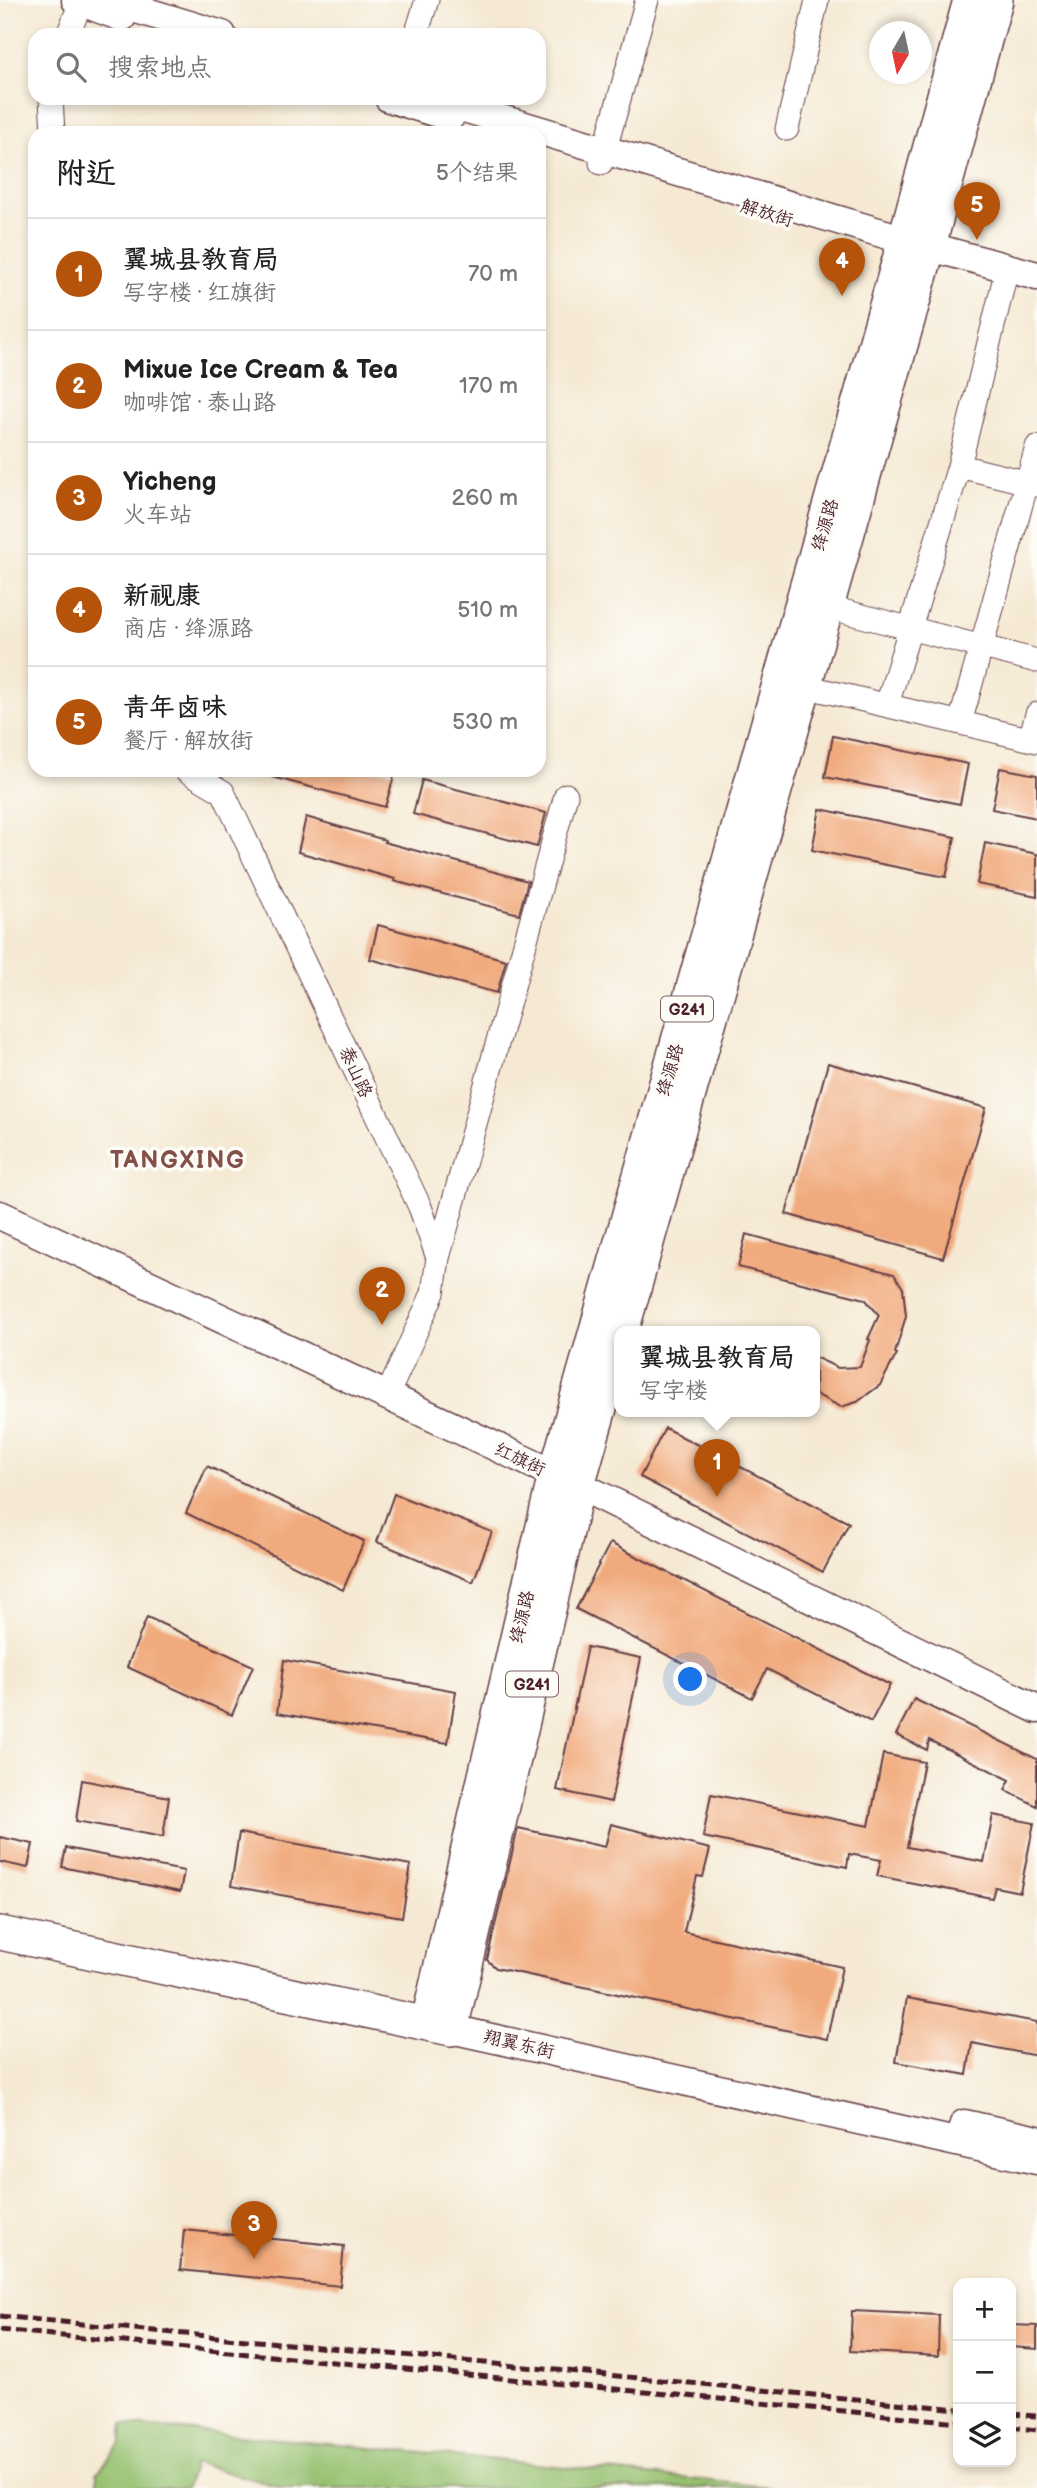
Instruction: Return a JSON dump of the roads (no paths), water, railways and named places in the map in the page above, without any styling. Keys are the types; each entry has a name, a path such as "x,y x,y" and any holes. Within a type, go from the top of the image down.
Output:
{"highway":[{"name":"绛源路","path":"623,1326 827,607 915,250 970,0"},
{"name":"绛源路","path":"442,2019 565,1488 915,250 996,0"},
{"name":"绛源路","path":"565,1488 614,1355"},
{"name":"翔翼东街","path":"0,1914 442,2019"},
{"name":"翔翼东街","path":"0,1933 442,2019"}],"main road":[{"path":"88,1 103,12 157,28"},
{"path":"88,1 194,28"},
{"path":"414,105 482,126"},
{"path":"453,105 515,126"},
{"path":"546,137 915,250 1004,281 1037,289"},
{"path":"546,145 603,156"},
{"path":"915,250 1037,276"},
{"name":"红旗街","path":"0,1215 387,1396 1037,1725"},
{"name":"红旗街","path":"0,1233 565,1488 1037,1709"},
{"name":"翔翼东街","path":"442,2019 1037,2140"},
{"name":"翔翼东街","path":"442,2019 1037,2160"}],"street":[{"path":"418,28 427,0"},
{"path":"603,156 647,0"},
{"path":"787,129 817,0"},
{"path":"72,28 88,1"},
{"path":"51,105 53,126"},
{"path":"887,705 959,466 1004,281"},
{"path":"960,723 1032,484 1037,447"},
{"path":"959,466 1032,484"},
{"path":"827,607 1037,661"},
{"path":"804,686 1034,740 1037,714"},
{"name":"泰山路","path":"198,777 223,792 420,1207 438,1258 433,1293 387,1396"},
{"path":"438,1258 566,795"}],"railway":[{"path":"0,2316 953,2409"},
{"path":"0,2330 953,2422"},
{"path":"1016,2414 1037,2416"},
{"path":"1016,2428 1037,2430"}],"place":[{"name":"青年卤味","path":"977,240"},
{"name":"新视康","path":"842,296"},
{"name":"Mixue Ice Cream & Tea","path":"382,1325"},
{"name":"翼城县教育局","path":"717,1497"},
{"name":"Yicheng","path":"254,2259"}],"district":[{"name":"TANGXING","path":"178,1160"}]}
